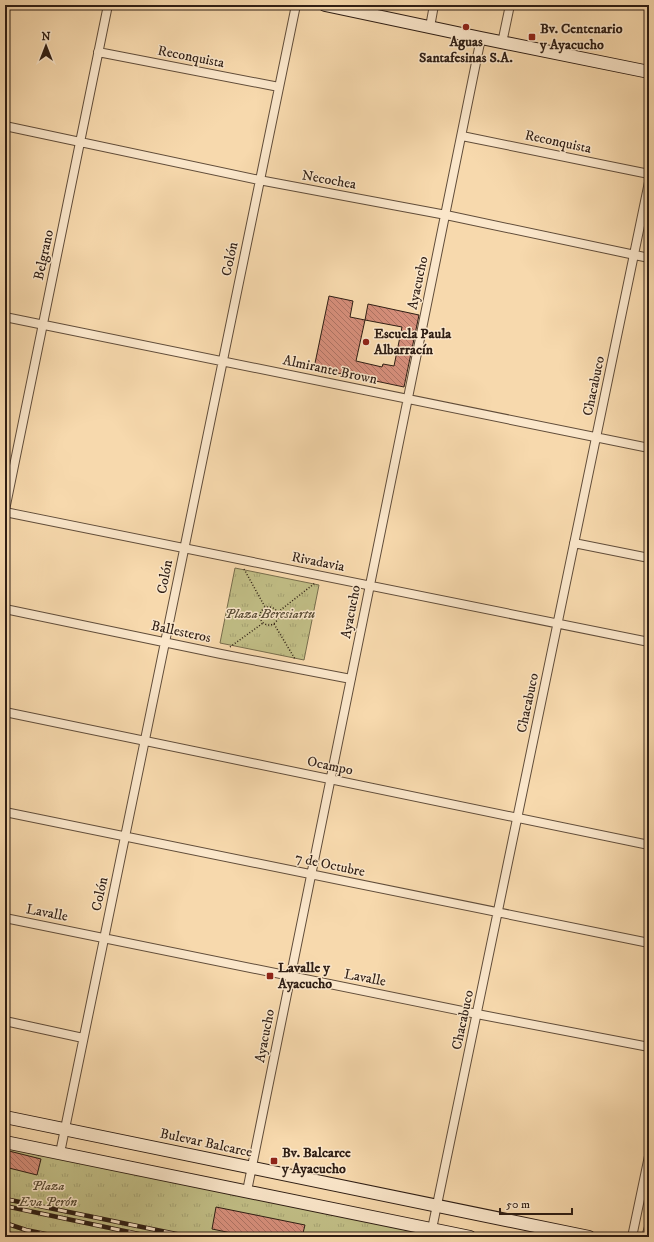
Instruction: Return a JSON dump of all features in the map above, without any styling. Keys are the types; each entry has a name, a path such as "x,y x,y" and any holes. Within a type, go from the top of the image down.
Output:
{"main road":[{"path":"325,5 367,9 430,27 649,72"},
{"name":"Bulevar Balcarce","path":"5,1117 589,1237"},
{"path":"5,1142 470,1237"}],"street":[{"name":"Belgrano","path":"5,511 108,5"},
{"name":"Colón","path":"60,1153 296,5"},
{"path":"430,27 434,5"},
{"path":"502,42 510,5"},
{"name":"Ayacucho","path":"247,1191 481,38"},
{"name":"Reconquista","path":"98,52 279,88"},
{"name":"Necochea","path":"5,126 260,180 446,215 649,258"},
{"name":"Reconquista","path":"462,136 649,174"},
{"name":"Chacabuco","path":"432,1229 438,1206 649,182"},
{"name":"Almirante Brown","path":"5,317 649,448"},
{"name":"Rivadavia","path":"5,511 239,560 649,642"},
{"path":"574,543 649,558"},
{"name":"Ballesteros","path":"5,609 221,654 351,679"},
{"name":"Ocampo","path":"5,712 649,846"},
{"name":"7 de Octubre","path":"5,812 649,943"},
{"name":"Lavalle","path":"5,918 477,1014 649,1047"},
{"path":"5,1022 83,1038"},
{"path":"632,1237 649,1156"},
{"path":"646,1237 649,1226"}],"path":[{"path":"239,560 265,608"},
{"path":"278,612 323,577"},
{"path":"265,608 273,608 278,612 279,617 274,624 268,626 263,623 260,618 260,615 265,608"},
{"path":"221,654 263,623"},
{"path":"274,624 302,670"}],"green space":[{"name":"Plaza Beresiartu","path":"235,568 319,585 304,660 220,643"},
{"name":"Plaza Eva Perón","path":"5,1142 470,1237 5,1237"}],"building":[{"name":"Escuela Paula Albarracín","path":"329,296 353,301 350,317 365,320 368,304 419,315 404,387 314,368","holes":["365,320 402,327 394,366 383,364 382,367 356,361"]},
{"path":"5,1150 41,1159 37,1175 5,1167"},
{"path":"216,1207 305,1225 302,1237 251,1237 212,1229"}],"railway":[{"path":"5,1199 191,1237"},
{"path":"5,1206 153,1237"},
{"path":"5,1223 26,1230 60,1237"},
{"path":"5,1233 25,1237"}],"place":[{"name":"Aguas Santafesinas S.A.","path":"466,27"},
{"name":"Bv. Centenario y Ayacucho","path":"532,37"},
{"name":"Escuela Paula Albarracín","path":"366,342"},
{"name":"Lavalle y Ayacucho","path":"270,976"},
{"name":"Bv. Balcarce y Ayacucho","path":"274,1161"}]}
